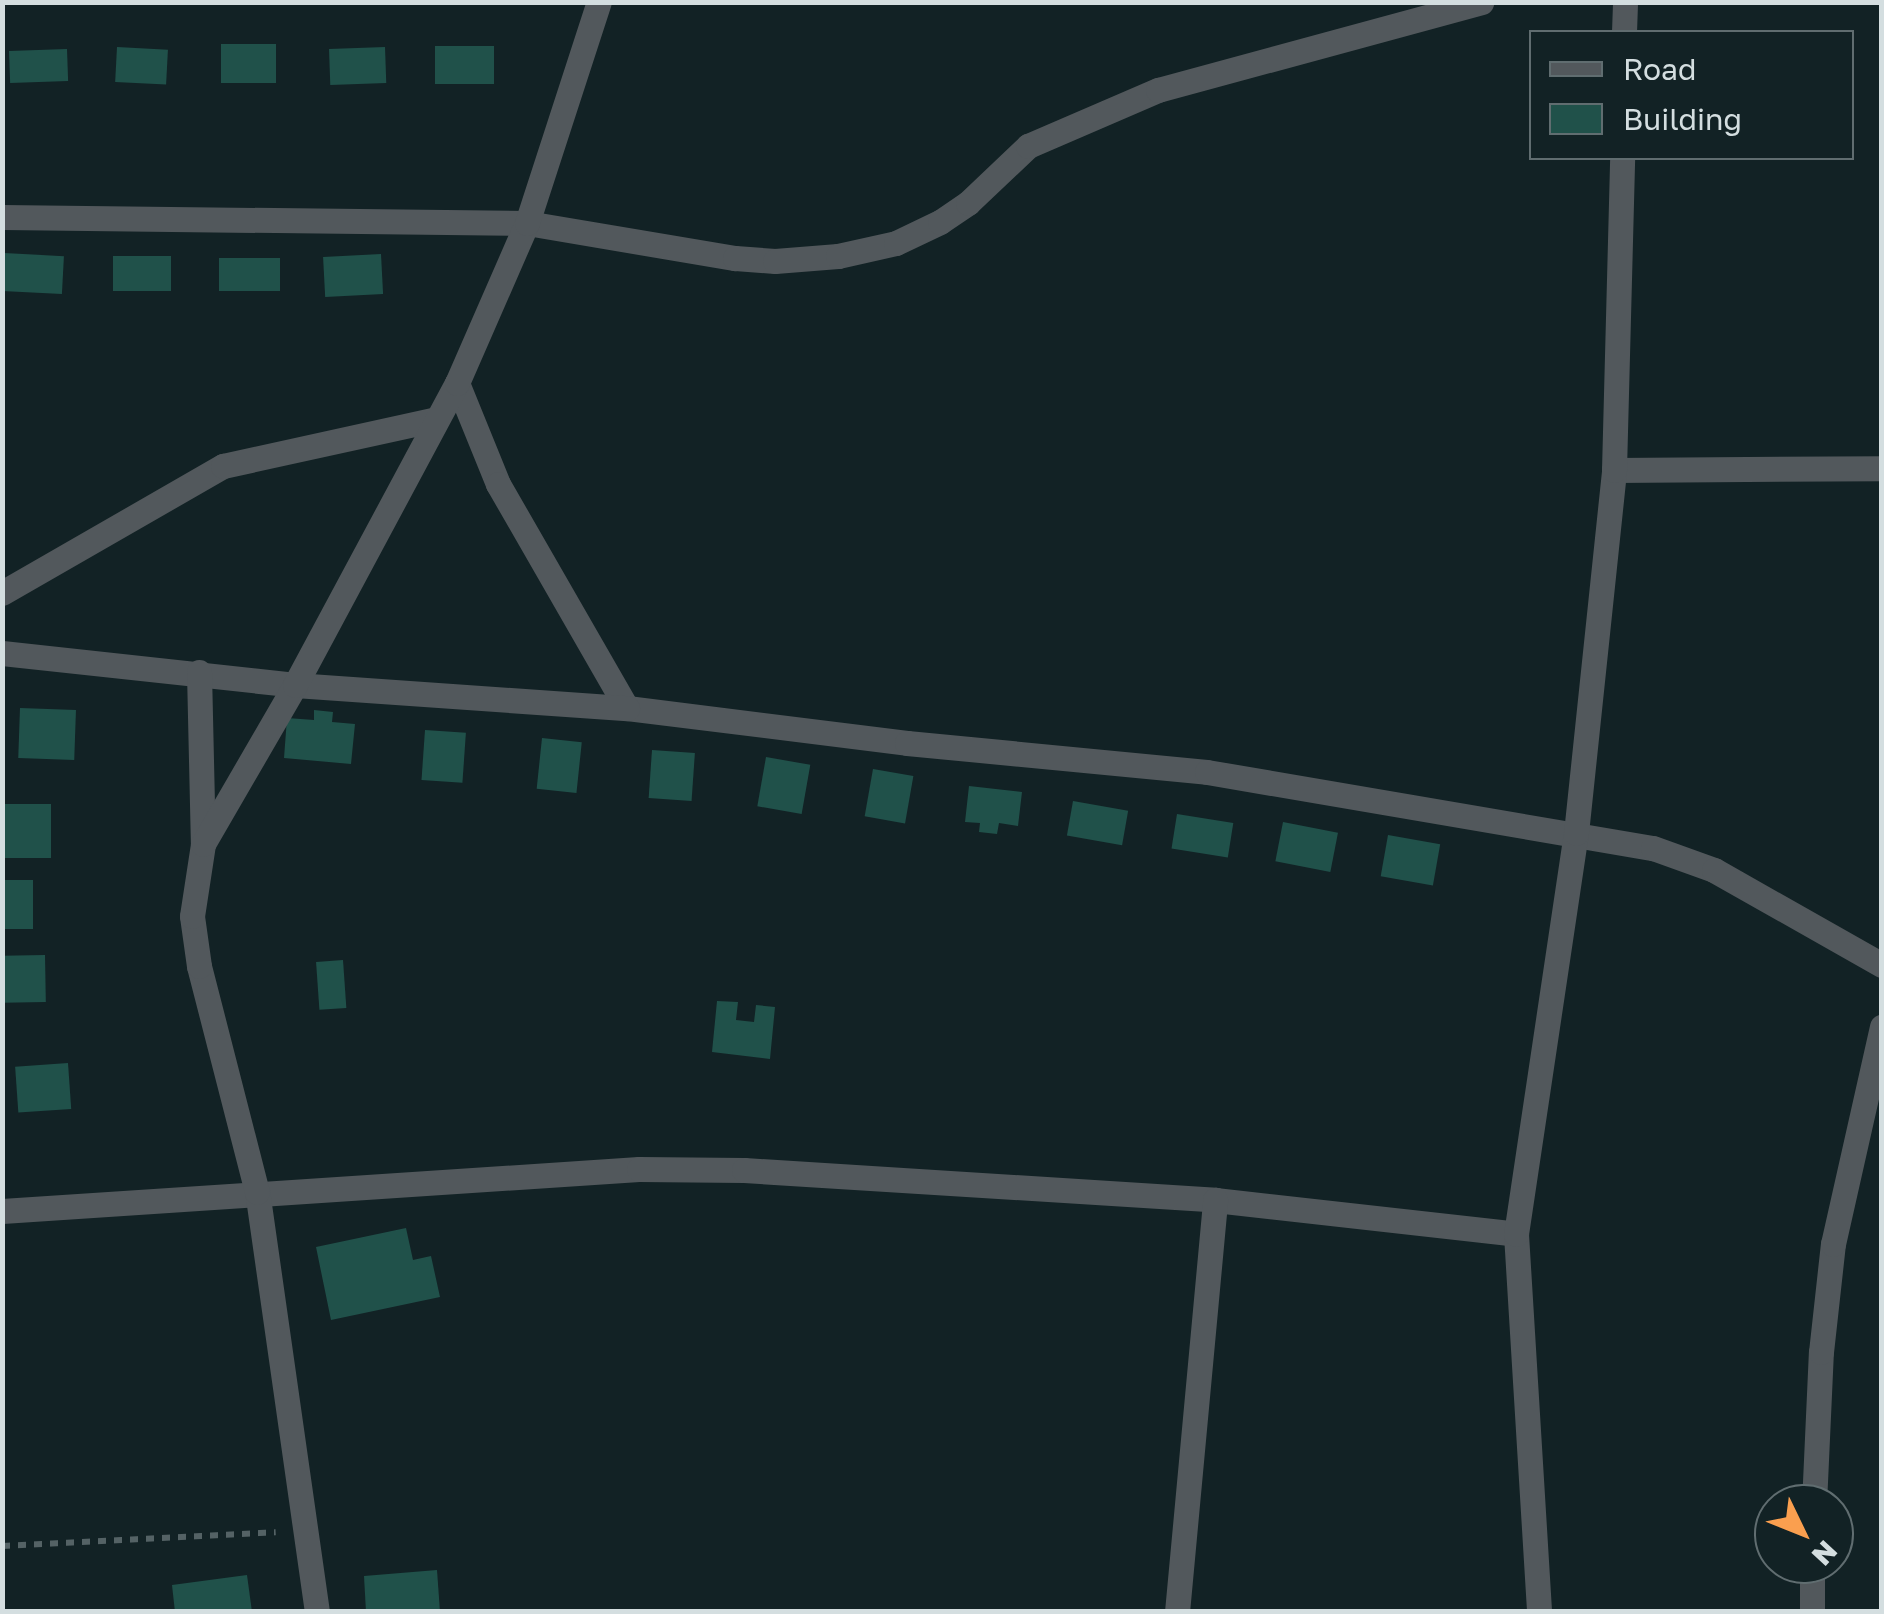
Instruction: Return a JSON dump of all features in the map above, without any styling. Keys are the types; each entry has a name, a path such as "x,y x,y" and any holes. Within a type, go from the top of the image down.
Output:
{"street":[{"path":"203,844 295,685 457,383 527,222 599,2"},
{"path":"2,217 527,222 775,260 838,256 896,243 968,204 1028,146 1158,90 1481,2"},
{"path":"1624,30 1625,2"},
{"path":"1539,1612 1516,1234 1576,833 1614,470 1622,160"},
{"path":"457,383 498,484 627,708"},
{"path":"2,594 222,466 437,419"},
{"path":"1614,470 1882,468"},
{"path":"2,654 295,685 627,708 906,743 1207,772 1576,833 1654,848 1714,870 1882,966"},
{"path":"199,672 203,844 192,916 200,966 257,1192 316,1612"},
{"path":"1815,1484 1821,1352 1834,1244 1882,1026"},
{"path":"2,1212 640,1169 744,1170 1216,1200 1516,1234"},
{"path":"1177,1612 1216,1200"},
{"path":"1812,1584 1812,1612"}],"path":[{"path":"2,1546 302,1530"}],"building":[{"path":"221,44 276,44 276,83 221,83"},
{"path":"435,46 494,46 494,84 435,84"},
{"path":"117,47 168,50 166,85 115,82"},
{"path":"385,47 386,83 330,85 329,49"},
{"path":"67,49 68,81 10,83 9,51"},
{"path":"4,253 64,256 62,294 2,291"},
{"path":"381,254 383,294 325,297 323,257"},
{"path":"113,256 171,256 171,291 113,291"},
{"path":"219,258 280,258 280,291 219,291"},
{"path":"20,708 76,710 74,760 18,758"},
{"path":"314,710 333,712 332,722 355,724 351,764 284,758 287,718 314,720"},
{"path":"425,730 466,733 462,783 422,780"},
{"path":"542,738 582,742 576,793 537,789"},
{"path":"652,750 695,753 692,801 649,798"},
{"path":"766,757 810,765 802,814 757,806"},
{"path":"873,769 913,776 905,823 865,816"},
{"path":"969,786 1022,792 1018,826 999,823 997,834 979,832 980,823 965,822"},
{"path":"1073,801 1128,811 1122,845 1067,835"},
{"path":"2,804 51,804 51,858 2,858"},
{"path":"1177,814 1233,823 1228,857 1172,849"},
{"path":"1283,822 1338,833 1330,872 1275,861"},
{"path":"1388,835 1440,844 1433,886 1381,876"},
{"path":"2,880 33,880 33,929 2,929"},
{"path":"45,955 46,1002 3,1003 2,956"},
{"path":"343,960 346,1008 319,1010 316,962"},
{"path":"717,1001 738,1002 736,1020 754,1022 756,1005 775,1007 770,1059 712,1052"},
{"path":"68,1063 71,1109 18,1113 15,1067"},
{"path":"406,1228 413,1260 431,1256 440,1297 331,1320 316,1247"},
{"path":"437,1570 440,1612 366,1612 364,1576"},
{"path":"247,1575 252,1612 175,1612 172,1585"}]}
